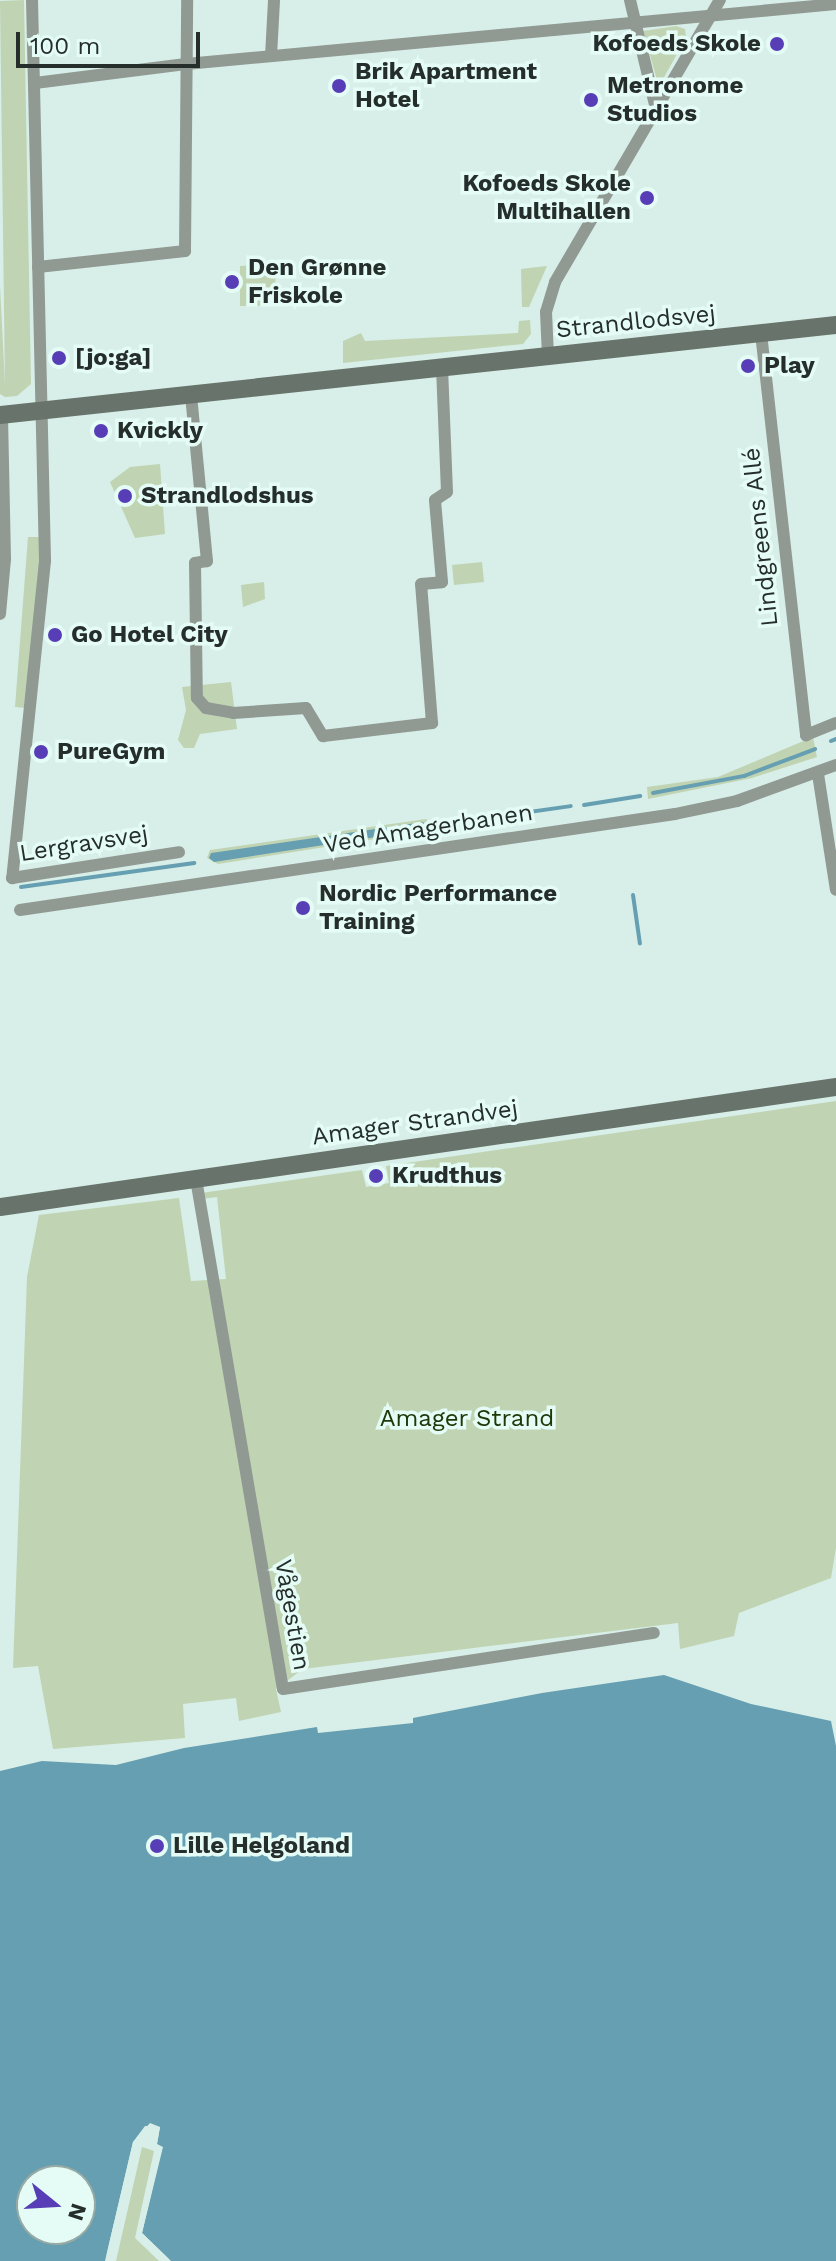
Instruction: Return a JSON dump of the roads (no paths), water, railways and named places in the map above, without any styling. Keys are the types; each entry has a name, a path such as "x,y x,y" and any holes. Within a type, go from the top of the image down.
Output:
{"street":[{"name":"Lergravsvej","path":"32,0 44,581 12,878 179,852"},
{"path":"38,267 185,251 187,0"},
{"path":"271,56 274,0"},
{"path":"630,0 656,109"},
{"path":"548,356 546,312 555,282 720,0"},
{"path":"35,83 186,64 836,4"},
{"name":"Strandlodsvej","path":"1,415 836,325"},
{"name":"Lindgreens Allé","path":"761,333 806,735 836,723"},
{"path":"191,395 207,561 195,563 197,698 206,708 233,713 306,708 323,736 432,723 421,584 442,582 435,500 447,492 442,368"},
{"path":"0,614 5,559 1,415"},
{"name":"Ved Amagerbanen","path":"20,910 675,814 737,801 836,765"},
{"path":"818,774 836,890"},
{"name":"Amager Strandvej","path":"0,1207 836,1087"},
{"name":"Vågestien","path":"196,1179 283,1689 654,1633"}],"water":[{"path":"423,822 428,829 214,862 209,858 211,853"},
{"path":"664,1675 751,1704 831,1721 836,1746 836,2261 171,2261 142,2233 162,2148 157,2144 160,2127 145,2126 133,2142 105,2261 0,2261 0,1771 42,1761 116,1765 184,1748 317,1727 318,1733 413,1723 413,1718 542,1693"}],"waterway":[{"path":"831,741 836,739"},
{"path":"653,793 744,776 815,749"},
{"path":"584,805 640,796"},
{"path":"438,825 571,806"},
{"path":"21,887 194,863"},
{"path":"633,895 640,944"}],"place":[{"name":"Kofoeds Skole","path":"777,44"},
{"name":"Brik Apartment Hotel","path":"339,86"},
{"name":"Metronome Studios","path":"591,100"},
{"name":"Kofoeds Skole Multihallen","path":"647,198"},
{"name":"Den Grønne Friskole","path":"232,282"},
{"name":"[jo:ga]","path":"59,358"},
{"name":"Play","path":"748,366"},
{"name":"Kvickly","path":"101,431"},
{"name":"Strandlodshus","path":"125,496"},
{"name":"Go Hotel City","path":"55,635"},
{"name":"PureGym","path":"41,752"},
{"name":"Nordic Performance Training","path":"303,908"},
{"name":"Krudthus","path":"376,1176"},
{"name":"Lille Helgoland","path":"157,1846"}],"park label":[{"name":"Amager Strand","path":"467,1419"}]}
